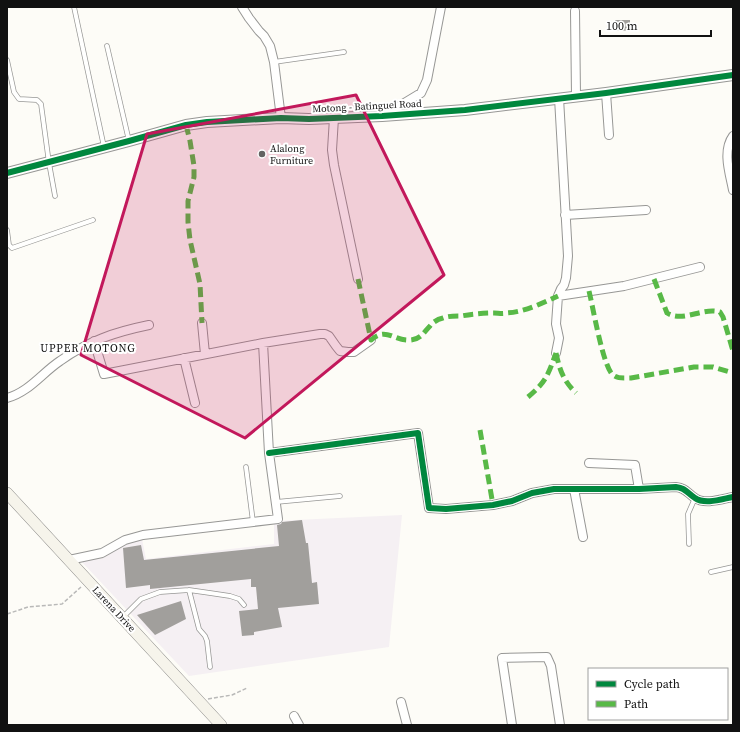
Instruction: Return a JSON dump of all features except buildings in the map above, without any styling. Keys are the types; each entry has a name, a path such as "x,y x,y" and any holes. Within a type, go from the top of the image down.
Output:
{"main road":[{"name":"Larena Drive","path":"7,493 221,725"}],"street":[{"path":"243,7 249,18 270,46 274,62 281,118"},
{"path":"382,116 421,93 427,80 441,7"},
{"path":"575,11 576,96"},
{"name":"Motong - Batinguel Road","path":"7,173 129,141 186,124 281,118 309,119 382,116 465,110 606,93 733,75"},
{"path":"606,93 609,135"},
{"path":"556,353 559,338 556,324 558,296 566,278 568,244 565,215 559,98"},
{"path":"334,118 332,150 334,165 358,279"},
{"path":"733,136 729,142 727,159 733,190"},
{"path":"565,215 646,210"},
{"path":"558,296 640,283 700,267"},
{"path":"202,323 205,354"},
{"path":"7,398 19,393 61,360 94,341 115,333 149,325"},
{"path":"94,341 104,374 263,343 325,334 329,336 340,351 354,352 371,340"},
{"path":"69,560 102,553 125,540 143,535 278,519 269,453 263,343"},
{"path":"184,358 195,403"},
{"path":"269,453 418,433 429,508 446,509 493,505 512,501 532,493 554,489 639,489 676,487 686,490 695,498 700,500 707,501 733,497"},
{"path":"589,463 635,465 639,489"},
{"path":"574,489 583,537"},
{"path":"512,725 502,658 547,657 551,666 560,725"},
{"path":"401,702 407,725"},
{"path":"294,716 299,725"}],"lane":[{"path":"74,7 104,147"},
{"path":"107,46 129,141"},
{"path":"274,62 344,52"},
{"path":"7,60 14,92 19,99 36,100 41,104 48,163 55,196"},
{"path":"7,230 9,245 12,248 93,220"},
{"path":"246,467 253,522"},
{"path":"276,502 340,496"},
{"path":"689,544 688,514 695,498"},
{"path":"711,572 733,567"},
{"path":"189,590 199,629 207,641 210,667"},
{"path":"122,617 142,599 160,592 189,590 230,596 239,600 244,605"}],"path":[{"path":"7,614 28,607 62,604 88,580"},
{"path":"199,701 232,695 247,688"}],"highlighted area":[{"path":"356,95 444,275 245,438 81,355 147,134"}],"shaded area":[{"path":"402,515 389,647 189,676 80,560 142,539 146,559 274,544 274,521"}],"marked path":[{"path":"186,125 194,166 194,177 188,201 188,222 190,240 200,284 202,323"},
{"path":"358,279 371,340 382,334 400,339 411,340 422,335 434,322 441,318 449,316 520,311 558,296"},
{"path":"654,279 667,313 673,316 686,316 706,311 720,312 723,317 733,351"},
{"path":"589,291 602,349 609,370 613,375 621,378 631,378 694,367 713,367 733,373"},
{"path":"556,353 563,375 568,384 576,393"},
{"path":"528,397 546,378 556,353"},
{"path":"480,430 493,505"}],"cycle path":[{"path":"7,173 186,125 207,122 281,118 309,119 382,116 465,110 606,93 733,75"},
{"path":"269,453 418,433 429,508 446,509 493,505 512,501 532,493 554,489 639,489 676,487 682,488 695,498 704,501 714,501 733,497"}],"place":[{"name":"Alalong Furniture","path":"262,154"}],"district":[{"name":"UPPER MOTONG","path":"88,348"}]}
